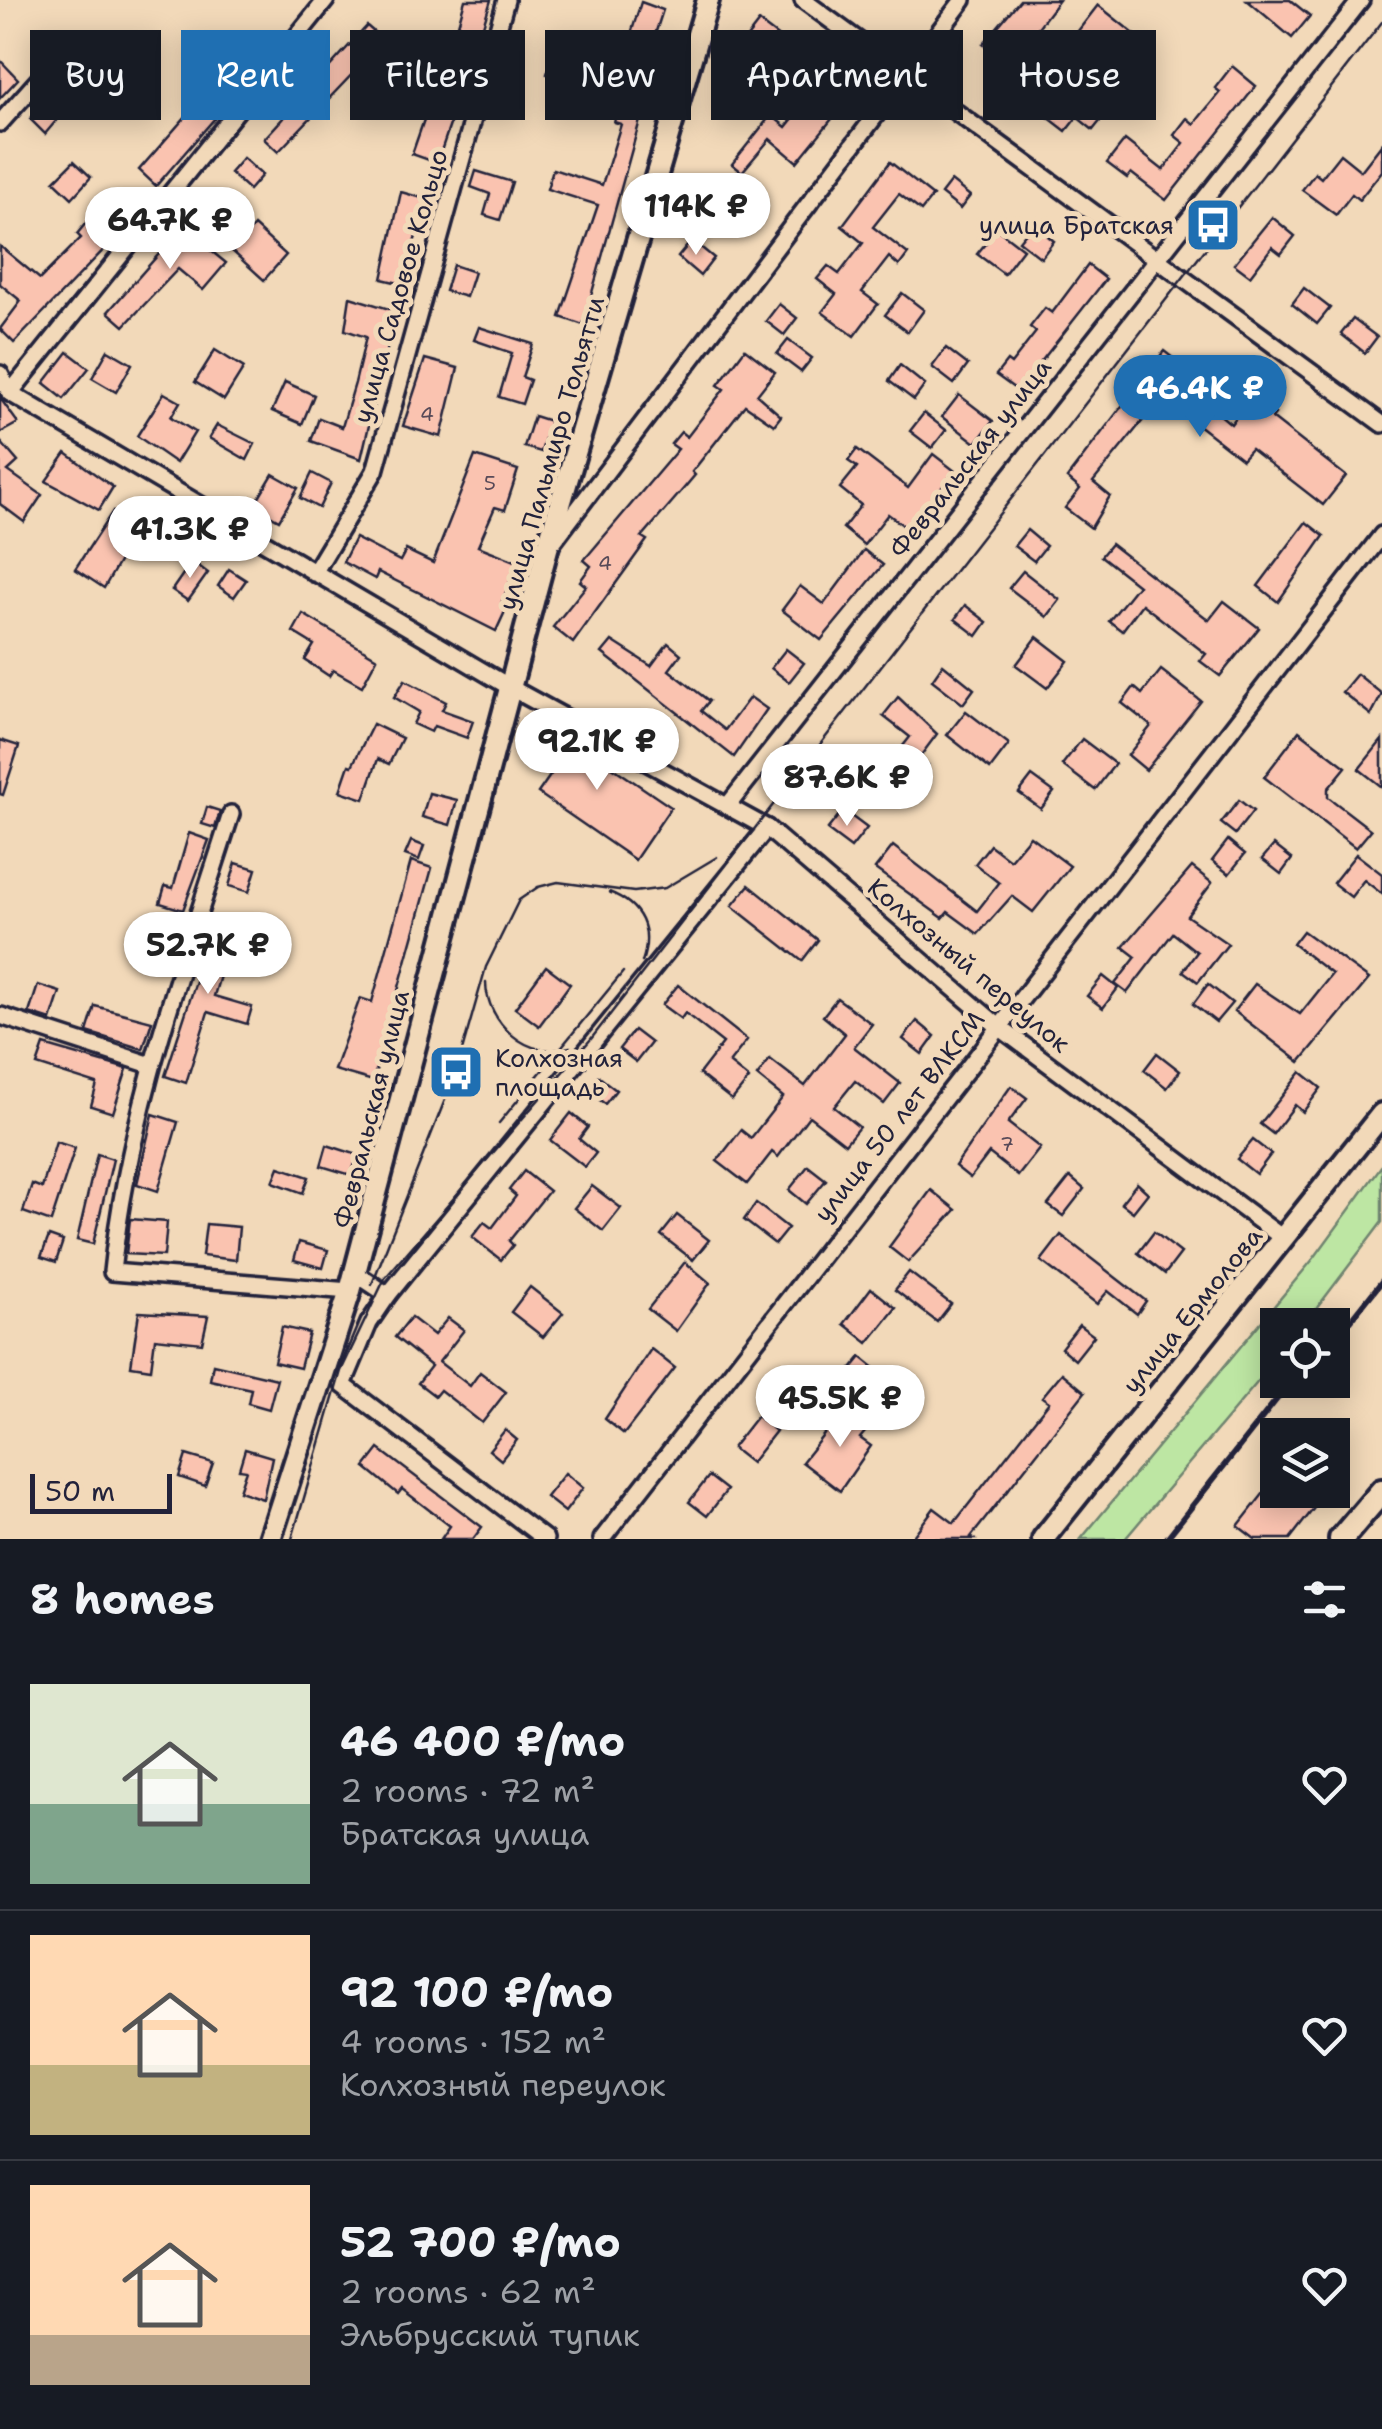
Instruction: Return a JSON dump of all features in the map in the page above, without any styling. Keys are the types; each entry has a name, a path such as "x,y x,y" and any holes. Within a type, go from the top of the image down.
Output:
{"main road":[{"path":"1341,1539 1382,1491"}],"street":[{"path":"0,374 10,393 326,0"},
{"name":"улица Садовое Кольцо","path":"314,574 375,471 506,0"},
{"name":"улица Пальмиро Тольятти","path":"513,689 548,550 708,0"},
{"path":"803,0 843,30"},
{"path":"940,30 963,0"},
{"name":"Февральская улица","path":"730,804 1361,0"},
{"path":"0,123 30,89"},
{"path":"963,119 1382,424"},
{"path":"548,550 871,120"},
{"name":"Колхозный переулок","path":"10,393 513,689 730,804 767,828 1000,1028 1284,1240"},
{"name":"улица 50 лет ВЛКСМ","path":"602,1539 1382,535"},
{"name":"Февральская улица","path":"270,1539 352,1282 415,1035 513,689"},
{"path":"230,814 152,1065 120,1185 112,1272 352,1282 388,1295"},
{"path":"546,1539 343,1385 369,1323 388,1295 767,828"},
{"path":"2,1016 152,1065"},
{"name":"улица Ермолова","path":"1043,1539 1382,1114"}],"green space":[{"path":"1382,1165 1382,1222 1317,1308 1273,1308"},
{"path":"1260,1323 1260,1379 1125,1539 1081,1539"}],"building":[{"path":"465,0 491,0 482,30 458,25"},
{"path":"1020,0 1059,0 1036,30 995,30"},
{"path":"1247,0 1290,0 1310,16 1292,38"},
{"path":"641,2 663,10 656,30 632,30"},
{"path":"1098,5 1129,30 1079,30"},
{"path":"759,22 770,30 753,30"},
{"path":"350,45 350,76 330,97 330,67"},
{"path":"0,60 18,79 0,98"},
{"path":"1232,66 1256,86 1166,200 1131,173 1127,178 1107,163 1125,140 1163,170 1184,143 1174,135 1187,118 1194,124 1220,92 1215,88"},
{"path":"31,120 57,120 45,134"},
{"path":"183,120 213,120 156,186 139,170"},
{"path":"281,120 309,120 278,152 264,139"},
{"path":"424,120 452,120 437,163 412,154"},
{"path":"640,120 583,325 560,317 598,205 547,189 553,169 602,185 621,124 614,122"},
{"path":"767,120 777,120 786,127 792,120 831,120 797,162 770,139 742,172 732,164"},
{"path":"1052,120 1075,120 1066,131"},
{"path":"1081,120 1101,120 1093,130"},
{"path":"1382,144 1382,171 1359,200 1352,194 1336,215 1302,190 1315,173 1321,178 1340,154 1361,171"},
{"path":"243,158 262,175 249,190 230,173"},
{"path":"74,161 91,177 72,198 54,181"},
{"path":"890,162 933,196 921,211 899,194 873,227 908,254 899,266 889,257 862,292 878,304 854,336 822,312 836,294 817,279 828,266 839,274 863,243 842,226"},
{"path":"476,171 512,182 500,220 484,215 490,194 471,187"},
{"path":"742,181 762,197 742,222 722,207"},
{"path":"951,181 970,196 960,209 941,194"},
{"path":"401,192 426,199 403,284 382,279"},
{"path":"1272,217 1295,236 1281,254 1272,247 1250,276 1234,264"},
{"path":"90,218 114,239 14,343 0,329 21,301 0,284 0,246 40,279 81,238 77,234"},
{"path":"187,222 203,236 199,241 226,263 203,290 178,269 124,326 108,312"},
{"path":"1033,224 1054,241 1041,258 1019,241"},
{"path":"254,226 286,255 264,280 232,251"},
{"path":"997,229 1023,249 1004,274 977,254"},
{"path":"692,240 714,258 700,276 678,257"},
{"path":"453,265 474,272 466,297 445,291"},
{"path":"1088,265 1106,279 1018,391 996,375 1007,361 1011,364 1036,332 1030,327 1045,308 1052,313"},
{"path":"1304,288 1330,308 1317,324 1292,304"},
{"path":"902,293 924,310 908,332 885,315"},
{"path":"350,297 396,311 361,459 311,441 319,418 342,427 355,383 366,337 345,330"},
{"path":"779,304 797,318 784,335 766,321"},
{"path":"1353,319 1377,337 1365,353 1341,334"},
{"path":"479,327 533,344 522,377 530,380 522,404 499,397 512,353 474,340"},
{"path":"788,340 812,358 801,372 777,354"},
{"path":"946,348 968,365 954,384 932,367"},
{"path":"745,349 775,372 757,395 781,416 774,425 745,405 692,472 695,475 642,537 647,540 573,643 553,627 586,586 580,581 591,566 584,560 678,449 671,444 681,432 687,437 724,389 718,385"},
{"path":"108,350 132,364 116,392 92,378"},
{"path":"215,350 244,368 224,400 195,382"},
{"path":"1164,351 1178,362 1170,373 1231,424 1252,396 1275,414 1272,418 1346,476 1323,505 1251,449 1242,459 1162,397 1093,482 1110,496 1091,528 1065,508 1080,489 1067,478"},
{"path":"68,352 89,368 64,399 44,383"},
{"path":"425,359 458,368 441,437 403,426"},
{"path":"900,365 925,385 914,400 889,381"},
{"path":"285,382 314,395 302,424 272,411"},
{"path":"164,393 180,402 171,417 195,432 176,463 137,436"},
{"path":"959,395 993,421 976,443 942,417"},
{"path":"0,398 18,423 0,433"},
{"path":"924,413 946,430 932,448 910,431"},
{"path":"534,416 550,421 541,452 524,447"},
{"path":"217,425 255,444 247,460 209,438"},
{"path":"0,441 18,462 8,471 42,495 24,522 0,504"},
{"path":"857,449 908,488 933,454 955,471 908,529 888,514 864,545 843,528 861,505 840,488 857,467 848,461"},
{"path":"66,453 113,487 99,510 46,481"},
{"path":"475,456 518,470 505,510 495,507 478,546 518,562 502,602 508,605 496,631 378,572 375,579 343,562 355,538 400,561 406,550 433,563"},
{"path":"312,473 331,483 319,508 300,498"},
{"path":"273,474 298,488 279,520 254,506"},
{"path":"113,511 139,527 104,588 75,569"},
{"path":"1306,522 1324,536 1278,602 1258,586"},
{"path":"164,525 187,539 174,559 152,545"},
{"path":"1027,530 1046,546 1034,561 1014,546"},
{"path":"1111,544 1209,620 1224,601 1259,628 1220,676 1200,661 1206,654 1142,604 1122,631 1109,621 1138,585 1101,556"},
{"path":"864,550 883,565 821,640 782,610 800,586 824,604"},
{"path":"192,561 208,573 188,601 172,590"},
{"path":"229,569 246,580 234,597 218,586"},
{"path":"1023,571 1060,600 1047,617 1009,588"},
{"path":"965,605 987,622 977,636 955,619"},
{"path":"303,614 377,658 362,686 333,670 329,676 305,660 314,645 293,632"},
{"path":"1037,637 1068,661 1047,688 1016,665"},
{"path":"612,641 651,666 668,643 681,654 669,670 709,701 701,711 725,730 750,697 767,709 734,757 602,653"},
{"path":"786,649 804,663 789,682 771,668"},
{"path":"943,664 974,689 963,704 932,680"},
{"path":"1161,670 1201,701 1146,770 1128,755 1151,726 1122,703 1134,687 1142,694"},
{"path":"1357,674 1382,694 1371,715 1342,692"},
{"path":"405,680 446,702 442,710 473,721 467,738 434,726 431,732 413,724 419,712 394,697"},
{"path":"898,697 937,734 919,758 928,765 905,795 880,775 910,737 883,716"},
{"path":"966,711 1009,744 990,769 947,735"},
{"path":"546,722 671,807 635,860 538,793 554,770 526,751"},
{"path":"373,724 402,738 389,764 378,759 364,799 340,791 349,765 352,766"},
{"path":"1299,731 1346,767 1328,789 1328,797 1371,830 1356,848 1264,777"},
{"path":"1082,739 1115,764 1095,790 1062,765"},
{"path":"0,740 19,746 3,795 0,794"},
{"path":"1382,740 1382,787 1359,769"},
{"path":"1032,776 1054,792 1041,809 1019,793"},
{"path":"429,793 457,800 450,825 422,817"},
{"path":"1239,800 1253,811 1235,834 1221,823"},
{"path":"207,807 220,811 215,828 202,824"},
{"path":"843,810 867,828 851,848 827,830"},
{"path":"189,833 209,840 183,910 160,903 165,886 173,888"},
{"path":"1030,836 1070,866 1033,912 1012,896 978,934 948,912 943,918 875,869 893,846 977,911 999,883 975,864 990,845 1010,860"},
{"path":"1228,840 1245,854 1229,874 1212,861"},
{"path":"411,841 424,846 419,860 405,855"},
{"path":"1274,845 1292,859 1281,874 1262,859"},
{"path":"1356,854 1382,874 1382,894 1364,880 1351,897 1333,883"},
{"path":"411,861 432,868 373,1081 334,1070 360,998 372,1002"},
{"path":"236,863 256,869 249,892 229,886"},
{"path":"1192,867 1212,883 1187,916 1228,944 1198,982 1183,971 1197,952 1173,933 1127,993 1115,984 1136,957 1123,947"},
{"path":"749,885 818,940 802,961 732,906"},
{"path":"217,917 247,926 236,962 225,959 214,996 252,1007 247,1024 208,1012 186,1083 165,1076"},
{"path":"1303,931 1369,979 1300,1062 1234,1011 1255,984 1300,1014 1332,974 1293,944"},
{"path":"157,933 178,939 171,965 149,958"},
{"path":"546,966 570,984 539,1026 515,1008"},
{"path":"1103,976 1118,988 1103,1008 1087,996"},
{"path":"1208,984 1232,1003 1216,1022 1193,1004"},
{"path":"38,985 60,992 51,1020 29,1013"},
{"path":"678,985 747,1040 729,1063 749,1079 732,1100 699,1074 723,1043 685,1013 681,1019 662,1005"},
{"path":"837,998 872,1024 854,1047 900,1083 884,1104 855,1081 834,1107 859,1127 845,1144 809,1116 778,1157 772,1152 747,1184 717,1161 741,1130 751,1138 783,1097 757,1076 770,1059 805,1086 845,1034 823,1016"},
{"path":"95,1006 152,1021 143,1049 87,1032"},
{"path":"917,1021 935,1036 922,1054 903,1039"},
{"path":"634,1030 651,1043 636,1062 619,1049"},
{"path":"44,1045 127,1069 113,1113 91,1106 97,1084 37,1065"},
{"path":"1157,1053 1180,1071 1167,1088 1144,1070"},
{"path":"1301,1072 1321,1088 1303,1112 1295,1105 1273,1134 1260,1124"},
{"path":"598,1076 616,1090 605,1104 587,1090"},
{"path":"1011,1086 1027,1098 1008,1123 1040,1148 1018,1176 989,1153 970,1178 955,1166"},
{"path":"571,1113 588,1127 579,1139 596,1153 585,1167 550,1140"},
{"path":"153,1114 178,1122 158,1191 137,1184"},
{"path":"1253,1140 1271,1154 1256,1174 1237,1159"},
{"path":"56,1142 75,1148 51,1222 23,1212 32,1184 42,1188"},
{"path":"327,1145 358,1155 351,1175 321,1166"},
{"path":"97,1154 113,1159 93,1244 77,1240"},
{"path":"808,1166 826,1180 806,1204 789,1190"},
{"path":"279,1167 309,1177 303,1193 273,1182"},
{"path":"524,1171 549,1191 509,1241 513,1245 501,1260 472,1237 484,1222 492,1228 516,1196 509,1190"},
{"path":"1070,1177 1084,1189 1063,1216 1048,1205"},
{"path":"1137,1183 1148,1193 1133,1212 1121,1203"},
{"path":"592,1186 621,1208 603,1231 574,1208"},
{"path":"931,1190 956,1210 908,1262 889,1247"},
{"path":"756,1203 788,1228 775,1244 744,1220"},
{"path":"677,1215 709,1240 693,1260 661,1235"},
{"path":"130,1219 167,1222 164,1256 126,1254"},
{"path":"206,1224 239,1227 236,1260 202,1256"},
{"path":"1154,1232 1181,1253 1165,1274 1138,1253"},
{"path":"1061,1235 1146,1301 1137,1314 1108,1291 1097,1304 1041,1261"},
{"path":"49,1236 63,1241 56,1262 41,1257"},
{"path":"299,1242 328,1250 323,1268 294,1260"},
{"path":"685,1262 710,1283 676,1331 648,1309"},
{"path":"909,1272 951,1304 937,1322 895,1290"},
{"path":"530,1287 563,1313 543,1337 511,1312"},
{"path":"871,1288 896,1308 868,1343 844,1324"},
{"path":"139,1312 208,1316 202,1343 155,1338 151,1369 131,1366"},
{"path":"411,1317 434,1335 448,1318 464,1330 439,1362 470,1386 480,1372 506,1392 482,1423 440,1390 435,1396 418,1383 431,1366 395,1337"},
{"path":"1079,1325 1094,1336 1075,1360 1061,1348"},
{"path":"282,1327 309,1333 300,1368 274,1362"},
{"path":"651,1349 675,1368 624,1434 605,1419"},
{"path":"861,1357 882,1374 861,1402 839,1384"},
{"path":"213,1364 277,1379 269,1409 248,1403 251,1389 210,1380"},
{"path":"1062,1373 1085,1392 971,1537 974,1539 911,1539 934,1508 954,1523 1049,1402 1042,1397"},
{"path":"865,1409 877,1418 860,1438 871,1446 840,1491 802,1462 825,1433 820,1430 832,1415 849,1429"},
{"path":"757,1416 776,1431 751,1463 732,1448"},
{"path":"505,1430 517,1440 501,1460 489,1450"},
{"path":"245,1449 272,1457 263,1499 239,1491 246,1470 239,1469"},
{"path":"379,1449 482,1527 473,1539 441,1539 450,1526 402,1489 398,1494 365,1467"},
{"path":"186,1455 213,1463 205,1486 179,1477"},
{"path":"565,1473 583,1488 565,1512 546,1497"},
{"path":"709,1476 727,1490 707,1516 689,1502"},
{"path":"1260,1498 1260,1508 1314,1508 1290,1539 1255,1539 1238,1526"}],"tram line":[{"path":"292,1539 341,1371 385,1278 591,1039 1382,22"},
{"path":"372,1284 456,1072 486,967 519,900 538,887 558,882 634,892 665,888 717,857"},
{"path":"609,892 630,904 642,920 646,939 642,962"},
{"path":"499,1123 623,972"},
{"path":"486,982 493,1011 512,1035 539,1049 570,1047"}],"railway":[{"path":"1350,1321 1382,1281"},
{"path":"1166,1539 1278,1398"}],"place":[{"name":"улица Братская","path":"1213,225"},
{"name":"Колхозная площадь","path":"456,1072"}]}
